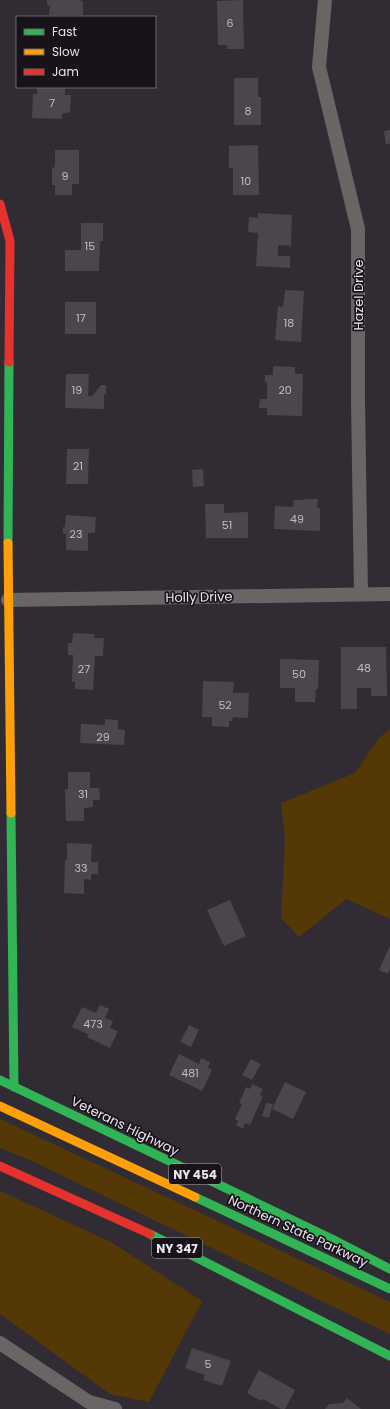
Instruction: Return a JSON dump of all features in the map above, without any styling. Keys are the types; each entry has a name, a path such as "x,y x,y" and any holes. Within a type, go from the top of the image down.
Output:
{"main road":[{"path":"0,204 10,241 8,600 14,1087"},
{"name":"Veterans Highway","path":"0,1080 332,1238 390,1269"},
{"name":"Northern State Parkway","path":"0,1106 390,1289"},
{"name":"NY 347","path":"0,1166 80,1201 152,1236 390,1356"}],"street":[{"name":"Hazel Drive","path":"325,0 319,67 358,229 358,401 361,594"},
{"name":"Holly Drive","path":"8,600 390,594"},
{"path":"0,1343 89,1402 115,1409"}],"shaded area":[{"path":"390,729 390,919 346,899 299,937 281,918 285,840 281,803 355,773 378,739"},
{"path":"0,1119 390,1302 390,1334 28,1159 0,1148"},
{"path":"0,1191 111,1242 202,1301 149,1402 110,1394 0,1314"}],"building":[{"path":"47,0 80,0 83,2 83,15 49,15 50,6 47,5"},
{"path":"243,0 244,49 227,49 227,45 218,45 217,1"},
{"path":"234,78 258,78 258,97 261,97 261,125 234,125"},
{"path":"37,88 65,88 65,95 71,95 70,112 62,114 62,119 32,118 33,94 37,94"},
{"path":"390,130 390,144 386,144 384,131"},
{"path":"258,145 259,195 233,195 233,168 229,168 229,146"},
{"path":"55,150 79,150 79,184 72,184 72,195 55,195 55,185 52,185 52,168 55,167"},
{"path":"258,213 292,215 291,246 278,245 278,256 290,256 290,268 256,266 258,233 248,232 249,217 258,218"},
{"path":"81,223 103,223 103,241 100,241 99,271 65,271 65,250 81,250"},
{"path":"285,290 304,291 301,342 275,340 278,306 283,307"},
{"path":"65,302 96,302 96,334 65,334"},
{"path":"273,366 295,367 295,374 303,374 302,416 267,415 267,408 259,408 260,399 267,399 267,382 265,382 265,375 273,375"},
{"path":"66,374 89,374 88,396 92,396 101,385 106,385 106,394 104,394 104,409 65,408"},
{"path":"67,449 89,449 88,484 66,484"},
{"path":"203,469 204,486 193,487 192,470"},
{"path":"318,499 317,508 320,508 320,531 274,529 275,506 293,507 294,500"},
{"path":"205,504 224,504 224,513 248,512 248,538 206,538"},
{"path":"66,515 96,517 95,533 88,533 88,551 66,550 66,534 63,534 63,527 65,527"},
{"path":"73,633 94,634 94,638 104,638 103,656 95,656 93,690 75,689 75,682 72,682 73,655 68,655 68,643 72,643"},
{"path":"341,647 386,647 387,696 371,696 371,688 357,688 357,709 341,709"},
{"path":"280,659 319,660 318,689 316,689 315,702 295,702 295,688 280,688"},
{"path":"203,681 234,682 233,693 249,693 248,718 233,717 232,721 229,721 229,727 212,726 212,717 202,717"},
{"path":"105,719 118,720 118,729 125,730 124,745 80,743 81,724 105,725"},
{"path":"68,772 90,772 90,788 99,788 100,800 93,800 93,807 84,808 84,821 66,821 65,789 68,789"},
{"path":"67,843 92,844 91,862 98,862 98,874 91,874 91,880 84,879 84,894 64,893"},
{"path":"230,900 246,936 224,946 207,910"},
{"path":"390,946 390,969 388,974 379,970"},
{"path":"100,1005 109,1009 105,1018 113,1021 110,1028 118,1031 110,1048 87,1037 88,1034 72,1027 82,1007 96,1013"},
{"path":"189,1025 199,1030 191,1047 180,1042"},
{"path":"179,1054 199,1064 201,1058 210,1062 208,1068 212,1070 202,1091 169,1075"},
{"path":"251,1059 261,1064 252,1080 242,1075"},
{"path":"285,1082 306,1092 293,1119 272,1109"},
{"path":"252,1084 263,1089 260,1095 263,1096 250,1125 245,1123 243,1129 236,1125 238,1121 235,1119 242,1104 239,1103 246,1087 250,1089"},
{"path":"266,1103 273,1104 269,1118 262,1116"},
{"path":"192,1348 231,1361 222,1386 203,1380 205,1375 185,1368"},
{"path":"259,1370 295,1390 285,1409 281,1409 263,1399 261,1401 247,1393"},
{"path":"347,1398 361,1409 325,1409 329,1404 343,1403"}],"traffic: fast":[{"path":"8,543 9,362"},
{"path":"11,813 14,1087"},
{"path":"0,1080 332,1239 390,1269"},
{"path":"195,1197 390,1289"},
{"path":"150,1234 390,1356"}],"traffic: slow":[{"path":"8,543 11,813"},
{"path":"0,1106 195,1197"}],"traffic: jam":[{"path":"0,204 10,241 9,362"},
{"path":"0,1166 150,1234"}]}
